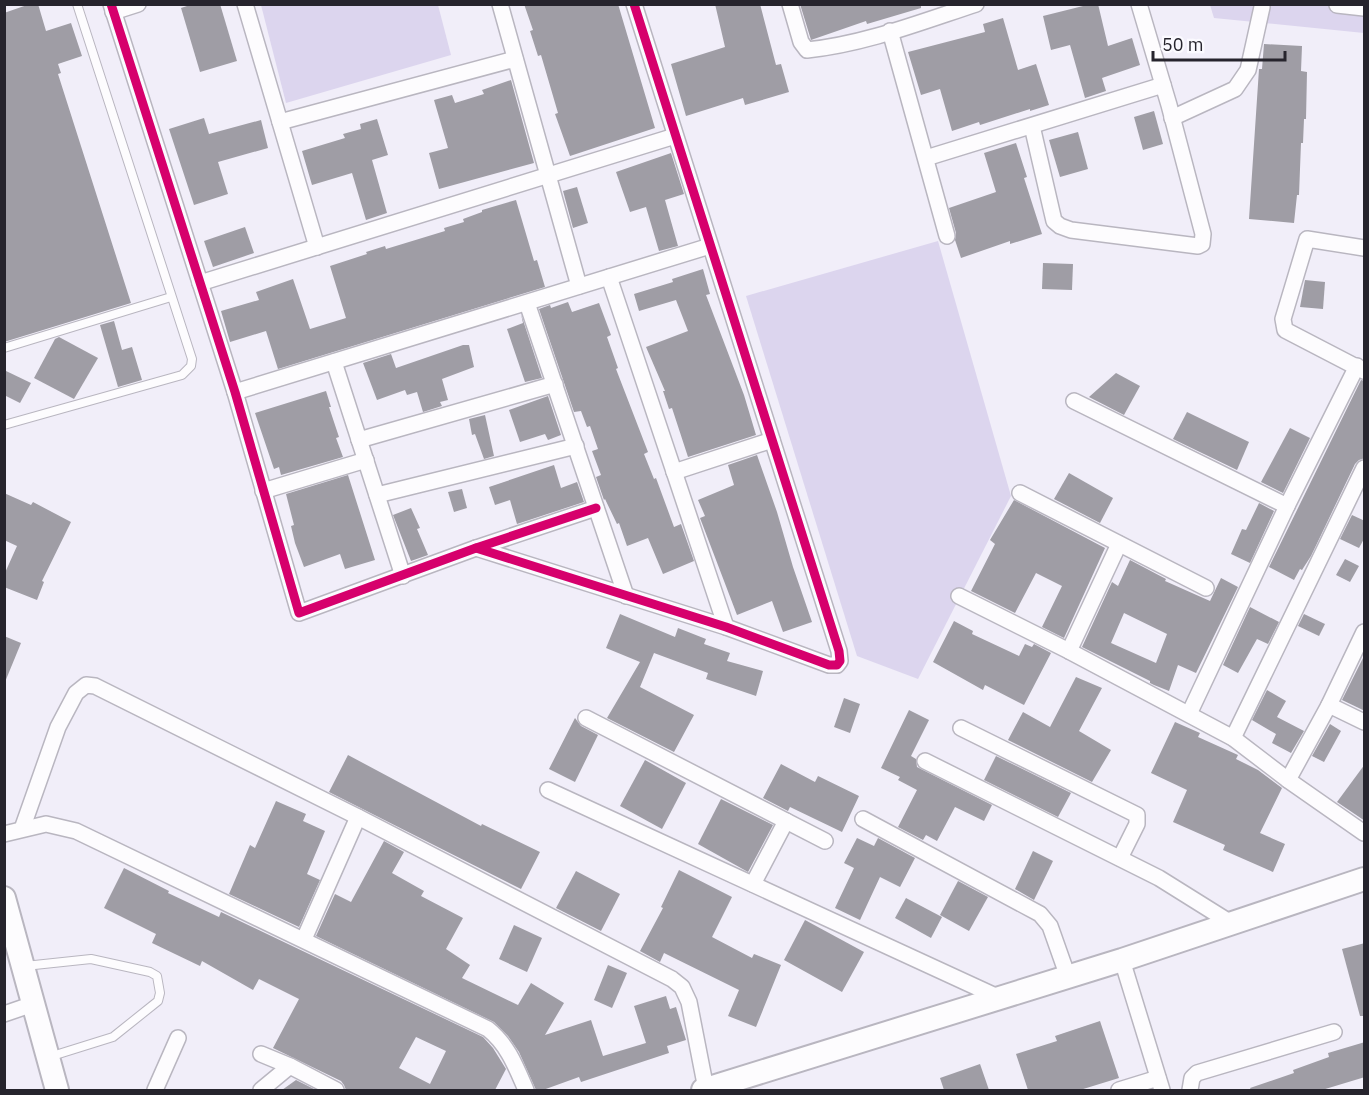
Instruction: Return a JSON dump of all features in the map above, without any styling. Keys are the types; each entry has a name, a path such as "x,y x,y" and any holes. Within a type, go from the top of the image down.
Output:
{"street":[{"path":"138,4 112,8 235,392 299,613 476,548 597,508"},
{"path":"245,4 317,247"},
{"path":"500,4 579,286"},
{"path":"476,548 726,627 829,665 837,665 840,661 634,4"},
{"path":"790,4 801,42 807,50 826,48 890,32 976,4"},
{"path":"1032,126 1054,221 1060,226 1071,230 1198,246 1202,244 1203,234 1139,4"},
{"path":"1337,5 1365,8"},
{"path":"1172,118 1234,89 1248,70 1262,7"},
{"path":"890,32 946,236"},
{"path":"280,122 515,59"},
{"path":"926,158 1163,86"},
{"path":"200,283 675,136"},
{"path":"1188,714 1287,506 1361,368 1285,330 1283,320 1307,239 1365,248"},
{"path":"235,392 710,246"},
{"path":"609,277 726,627"},
{"path":"527,303 626,596"},
{"path":"334,362 403,576"},
{"path":"359,440 555,384"},
{"path":"1074,401 1287,506"},
{"path":"674,472 772,440"},
{"path":"377,495 576,446"},
{"path":"263,491 366,460"},
{"path":"1233,738 1365,468"},
{"path":"1020,493 1206,588"},
{"path":"1069,651 1119,544"},
{"path":"959,596 1233,738 1288,780 1365,833"},
{"path":"1288,780 1365,633"},
{"path":"22,830 58,727 76,693 86,685 95,686 358,817 672,979 682,987 689,1002 704,1090 1002,999 1365,879"},
{"path":"1329,705 1365,722"},
{"path":"586,718 825,841"},
{"path":"961,728 1137,815 1137,824 1120,858"},
{"path":"925,760 1159,878 1231,923"},
{"path":"548,790 1002,999"},
{"path":"304,939 358,817"},
{"path":"863,819 1040,914 1050,926 1068,977"},
{"path":"753,884 786,821"},
{"path":"4,834 46,824 76,831 488,1029 499,1038 509,1052 526,1090"},
{"path":"4,898 57,1090"},
{"path":"1119,1090 1160,1084 1122,960"},
{"path":"4,1014 33,1004"},
{"path":"1190,1090 1192,1078 1197,1073 1334,1032"},
{"path":"155,1090 178,1038"},
{"path":"261,1054 336,1090"},
{"path":"261,1090 290,1066"}],"lane":[{"path":"4,424 182,375 191,366 192,359 77,4"},
{"path":"4,348 171,297"},
{"path":"23,966 91,958 150,972 157,976 160,997 158,1001 113,1037 48,1057"}],"shaded area":[{"path":"261,5 438,5 451,55 286,103"},
{"path":"1210,5 1364,5 1364,33 1214,18"},
{"path":"938,241 1011,496 918,679 857,656 746,296"}],"building":[{"path":"30,4 38,4 46,31 71,23 82,56 58,64 61,73 58,74 131,303 4,342 4,13"},
{"path":"193,4 220,4 237,61 200,72 181,8"},
{"path":"524,4 618,4 655,128 570,156 555,114 558,113 541,55 538,56 530,31 533,30"},
{"path":"715,4 760,4 776,65 781,64 789,92 745,105 743,98 686,116 671,64 725,47"},
{"path":"800,4 921,4 921,8 867,24 866,21 811,40"},
{"path":"1098,4 1108,46 1132,38 1140,65 1102,78 1106,91 1085,98 1070,45 1051,50 1043,16"},
{"path":"1003,18 1018,70 1036,64 1049,105 952,131 940,89 921,95 908,52 985,32 983,24"},
{"path":"1264,44 1302,46 1301,71 1307,72 1306,119 1304,119 1303,143 1301,143 1299,195 1297,195 1294,223 1249,219 1259,69 1262,69"},
{"path":"511,80 534,163 439,189 429,153 448,148 434,100 452,95 455,103 484,94 482,90"},
{"path":"1154,111 1163,144 1143,150 1134,117"},
{"path":"204,118 209,134 261,120 268,148 218,162 228,194 194,205 169,129"},
{"path":"377,119 388,155 372,160 387,213 366,220 352,173 312,185 302,151 345,138 343,134 361,129 360,124"},
{"path":"1078,132 1088,169 1060,177 1049,140"},
{"path":"1016,143 1027,177 1024,178 1042,234 1010,244 1010,241 961,258 949,208 996,192 984,153"},
{"path":"671,153 684,194 665,200 678,246 659,251 646,207 630,212 616,172"},
{"path":"577,187 588,223 573,228 563,191"},
{"path":"516,200 534,261 537,260 545,287 278,369 266,331 230,342 221,311 259,300 256,292 293,279 310,329 346,318 330,266 385,246 386,249 445,231 444,228 464,222 463,219 482,212 482,210"},
{"path":"245,227 254,253 213,267 204,241"},
{"path":"1043,263 1073,264 1072,290 1042,289"},
{"path":"703,269 710,294 706,295 744,395 756,435 688,457 672,408 669,409 663,391 665,391 646,347 688,331 676,300 639,311 634,294 673,282 672,279"},
{"path":"1305,280 1325,282 1323,309 1300,307"},
{"path":"568,302 572,312 599,303 611,335 607,337 618,368 616,369 648,452 644,454 654,479 656,478 674,527 681,524 694,561 663,574 648,538 627,546 619,523 617,524 604,500 596,477 601,475 592,451 598,449 590,426 587,427 581,411 574,412 539,309 550,305 551,308"},
{"path":"521,314 542,378 525,382 507,329 523,323"},
{"path":"114,321 122,350 132,347 142,380 118,387 100,325"},
{"path":"59,337 98,358 74,399 34,378 55,339"},
{"path":"463,345 469,345 474,367 442,379 448,400 440,402 442,406 423,412 417,392 407,395 405,390 377,400 363,363 391,354 396,368"},
{"path":"4,370 31,383 20,403 4,395"},
{"path":"1116,373 1140,386 1124,415 1089,397"},
{"path":"1361,380 1365,381 1365,458 1355,464 1311,556 1294,580 1269,567"},
{"path":"326,391 339,437 336,438 343,457 281,475 279,467 274,469 255,413"},
{"path":"548,396 561,435 548,440 545,434 520,442 509,410"},
{"path":"1187,412 1249,442 1237,470 1173,439"},
{"path":"485,415 494,456 484,459 475,434 472,435 469,419"},
{"path":"1290,428 1310,438 1283,493 1261,482"},
{"path":"757,455 812,622 783,632 772,601 737,615 700,518 705,516 698,500 734,485 728,465"},
{"path":"554,465 561,488 577,482 584,502 517,524 510,500 495,505 489,487"},
{"path":"1069,473 1113,498 1100,523 1054,499"},
{"path":"348,475 375,560 345,569 340,554 304,567 295,543 291,526 294,525 286,494"},
{"path":"462,489 467,508 454,512 448,492"},
{"path":"4,493 31,505 33,502 71,522 42,581 44,582 37,600 4,587 4,575 17,546 4,540"},
{"path":"1014,500 1105,548 1064,638 1042,627 1062,586 1036,573 1015,613 971,591 995,544 990,540"},
{"path":"1259,503 1274,511 1250,563 1231,554 1242,529 1246,530"},
{"path":"411,508 428,555 411,561 393,515"},
{"path":"1352,515 1365,521 1365,537 1359,548 1340,539"},
{"path":"1345,559 1359,566 1350,582 1336,575"},
{"path":"1130,560 1166,579 1165,581 1210,601 1221,578 1238,587 1196,673 1178,665 1169,691 1082,647 1112,582 1118,586","holes":["1124,613 1167,634 1156,663 1111,643"]},
{"path":"1250,607 1279,622 1268,644 1257,639 1238,673 1223,665"},
{"path":"620,614 675,637 678,628 706,639 704,644 730,653 727,661 763,671 756,696 706,679 708,673 654,653 640,687 694,715 674,752 607,718 640,662 606,648"},
{"path":"1304,614 1325,624 1319,636 1298,626"},
{"path":"954,621 973,631 972,634 1019,656 1025,644 1032,647 1034,644 1051,653 1024,705 985,685 983,690 933,662"},
{"path":"4,636 21,643 5,682 4,681"},
{"path":"1365,654 1365,711 1342,700"},
{"path":"1076,677 1102,688 1079,731 1111,750 1092,782 1008,740 1023,712 1050,727"},
{"path":"1267,690 1286,701 1277,717 1304,731 1291,753 1272,743 1276,734 1252,720"},
{"path":"844,698 860,704 850,733 834,727"},
{"path":"909,710 929,720 911,756 916,759 917,767 992,805 984,821 955,807 937,841 926,835 923,840 898,827 917,790 898,780 900,777 881,768"},
{"path":"575,718 581,726 598,735 575,782 549,769"},
{"path":"1175,722 1200,733 1198,737 1238,755 1236,759 1258,770 1282,788 1260,833 1285,844 1273,872 1223,850 1225,845 1173,822 1187,790 1151,773"},
{"path":"1330,724 1341,731 1324,762 1312,756"},
{"path":"348,755 481,826 482,824 540,852 521,889 329,792"},
{"path":"996,756 1071,793 1058,817 984,780"},
{"path":"645,760 686,783 662,829 620,806"},
{"path":"781,764 815,782 818,776 859,796 842,832 790,807 788,811 763,798"},
{"path":"1365,764 1365,821 1337,802"},
{"path":"721,799 773,825 748,872 698,844"},
{"path":"276,801 306,814 303,821 325,831 307,874 320,880 299,927 229,894 250,845 255,848"},
{"path":"857,838 874,846 878,838 915,858 900,887 880,877 860,920 835,908 854,868 844,863"},
{"path":"384,841 404,852 392,873 424,891 421,896 463,918 446,949 470,965 462,978 518,1005 531,983 564,1003 545,1035 591,1020 603,1056 646,1043 634,1006 666,996 670,1009 676,1007 686,1040 667,1046 669,1053 581,1082 579,1077 543,1090 536,1090 519,1052 494,1022 316,936 335,894 351,902"},
{"path":"1033,851 1053,861 1034,900 1015,889"},
{"path":"124,868 169,891 168,893 219,917 221,912 483,1037 506,1069 495,1090 346,1090 341,1081 273,1048 299,999 259,979 253,990 202,961 200,966 152,943 156,934 104,908","holes":["416,1037 446,1051 430,1084 399,1068"]},
{"path":"679,870 732,897 712,937 752,958 754,954 781,965 756,1027 728,1016 739,990 664,953 660,962 640,951 663,908 661,907"},
{"path":"576,871 620,894 601,931 556,908"},
{"path":"958,881 988,897 969,931 940,915"},
{"path":"906,898 942,917 931,938 895,918"},
{"path":"805,920 864,952 842,992 784,960"},
{"path":"514,925 542,938 527,972 499,959"},
{"path":"1365,943 1365,1016 1360,1016 1342,949"},
{"path":"608,965 627,973 612,1008 594,1000"},
{"path":"1100,1021 1119,1078 1080,1090 1028,1090 1016,1054 1057,1041 1055,1036"},
{"path":"1365,1042 1365,1077 1322,1090 1251,1090 1250,1088 1294,1073 1293,1070 1329,1057 1328,1053"},
{"path":"980,1064 989,1090 944,1090 940,1078"},
{"path":"296,1080 316,1090 282,1090"}],"cycle path":[{"path":"111,4 235,392 299,613 476,548 596,508"},
{"path":"476,548 726,627 829,665 837,665 840,661 839,651 634,4"}]}
